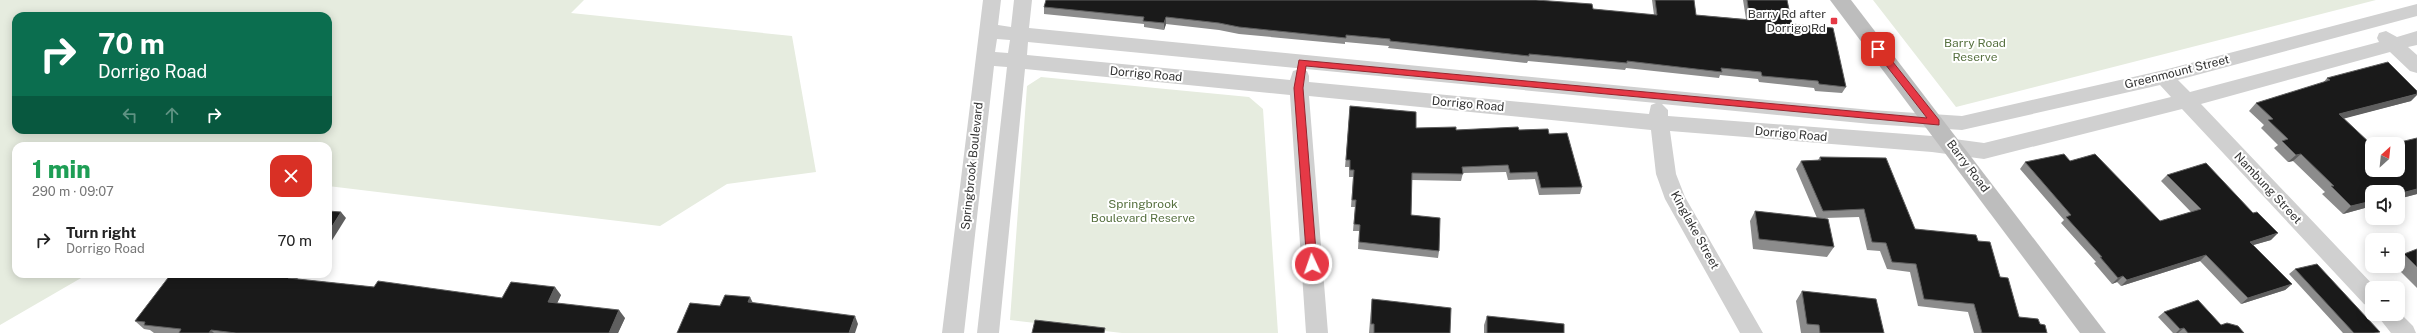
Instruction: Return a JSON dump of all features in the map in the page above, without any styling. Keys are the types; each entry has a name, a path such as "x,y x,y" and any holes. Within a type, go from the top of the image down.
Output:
{"street":[{"name":"Springbrook Boulevard","path":"953,333 987,31 992,0"},
{"path":"988,333 1018,34 1023,0"},
{"name":"Barry Road","path":"1840,0 1935,122 2094,333"},
{"name":"Greenmount Street","path":"1935,122 1962,123 2164,77 2370,23 2413,8"},
{"path":"2370,23 2417,66"},
{"name":"Dorrigo Road","path":"987,31 1935,122"},
{"path":"1953,147 1984,151 2186,101 2417,38"},
{"name":"Dorrigo Road","path":"984,58 1660,123 1953,147"},
{"path":"1302,62 1299,88 1317,333"},
{"name":"Nambung Street","path":"2164,77 2365,291"},
{"name":"Kinglake Street","path":"1656,96 1666,174 1675,200 1752,333"},
{"path":"2393,321 2404,333"}],"green space":[{"path":"0,0 584,0 571,13 792,36 816,172 727,184 660,226 332,186 332,142 12,142 12,278 81,278 0,325"},
{"name":"Barry Road Reserve","path":"1873,0 2376,0 1956,107"},
{"name":"Springbrook Boulevard Reserve","path":"1041,77 1249,97 1263,109 1278,333 1122,333 1010,320 1027,86"}],"building":[{"path":"1046,0 1536,0 1592,4 1593,9 1657,15 1655,0 1694,0 1696,15 1750,20 1747,0 1787,0 1792,24 1833,28 1846,87 1819,84 1818,81 1762,76 1761,72 1721,68 1722,72 1627,61 1627,63 1529,54 1529,56 1390,41 1390,39 1346,35 1346,38 1239,27 1219,23 1166,17 1164,23 1143,21 1144,17 1044,7"},
{"path":"2388,62 2417,91 2417,94 2339,114 2365,138 2365,177 2405,177 2405,141 2417,138 2417,189 2405,192 2405,185 2365,185 2365,203 2351,206 2331,186 2334,186 2301,154 2296,155 2282,141 2288,139 2268,120 2273,119 2256,103 2330,80 2327,78"},
{"path":"1350,106 1416,112 1416,128 1456,127 1456,130 1518,127 1519,130 1548,129 1549,134 1567,133 1582,187 1541,188 1537,172 1510,173 1508,165 1462,167 1463,174 1412,173 1411,215 1440,218 1439,251 1359,242 1360,225 1354,224 1356,200 1352,200 1354,170 1350,170 1350,160 1346,160"},
{"path":"2064,154 2070,161 2095,154 2160,221 2201,209 2167,175 2206,163 2253,213 2257,212 2278,233 2250,242 2292,284 2248,298 2206,255 2127,280 2123,276 2118,278 2100,257 2102,257 2066,217 2071,215 2025,162"},
{"path":"1820,157 1886,158 1915,229 1976,235 1978,241 1990,242 2000,277 2008,278 2019,317 2038,319 2040,324 2045,325 2047,333 1982,333 1974,304 1924,299 1916,264 1892,262 1886,243 1872,242 1864,209 1823,211 1801,161 1821,160"},
{"path":"332,211 341,212 332,227"},
{"path":"1755,211 1828,219 1834,247 1759,239"},
{"path":"2417,249 2417,267 2405,255 2405,254"},
{"path":"2317,264 2365,316 2365,321 2370,321 2380,332 2354,333 2295,269"},
{"path":"168,278 288,278 374,287 378,281 502,298 511,282 555,287 548,302 619,310 609,333 236,333 211,330 209,333 179,333 181,329 144,325 145,322 135,321"},
{"path":"1802,291 1876,299 1884,333 1820,333 1819,325 1807,324"},
{"path":"725,295 750,297 748,302 855,316 849,333 677,333 690,303 720,306"},
{"path":"1372,299 1451,308 1450,333 1374,333 1374,324 1371,324"},
{"path":"2198,300 2221,325 2227,323 2238,326 2244,333 2188,333 2184,328 2180,329 2164,312"},
{"path":"1487,316 1564,324 1564,333 1487,333"},
{"path":"1035,320 1105,328 1104,333 1032,333"}],"place":[{"name":"Barry Rd after Dorrigo Rd","path":"1834,21"}],"route":[{"path":"1312,264 1310,219 1299,88 1302,62 1935,122 1878,49"}]}
